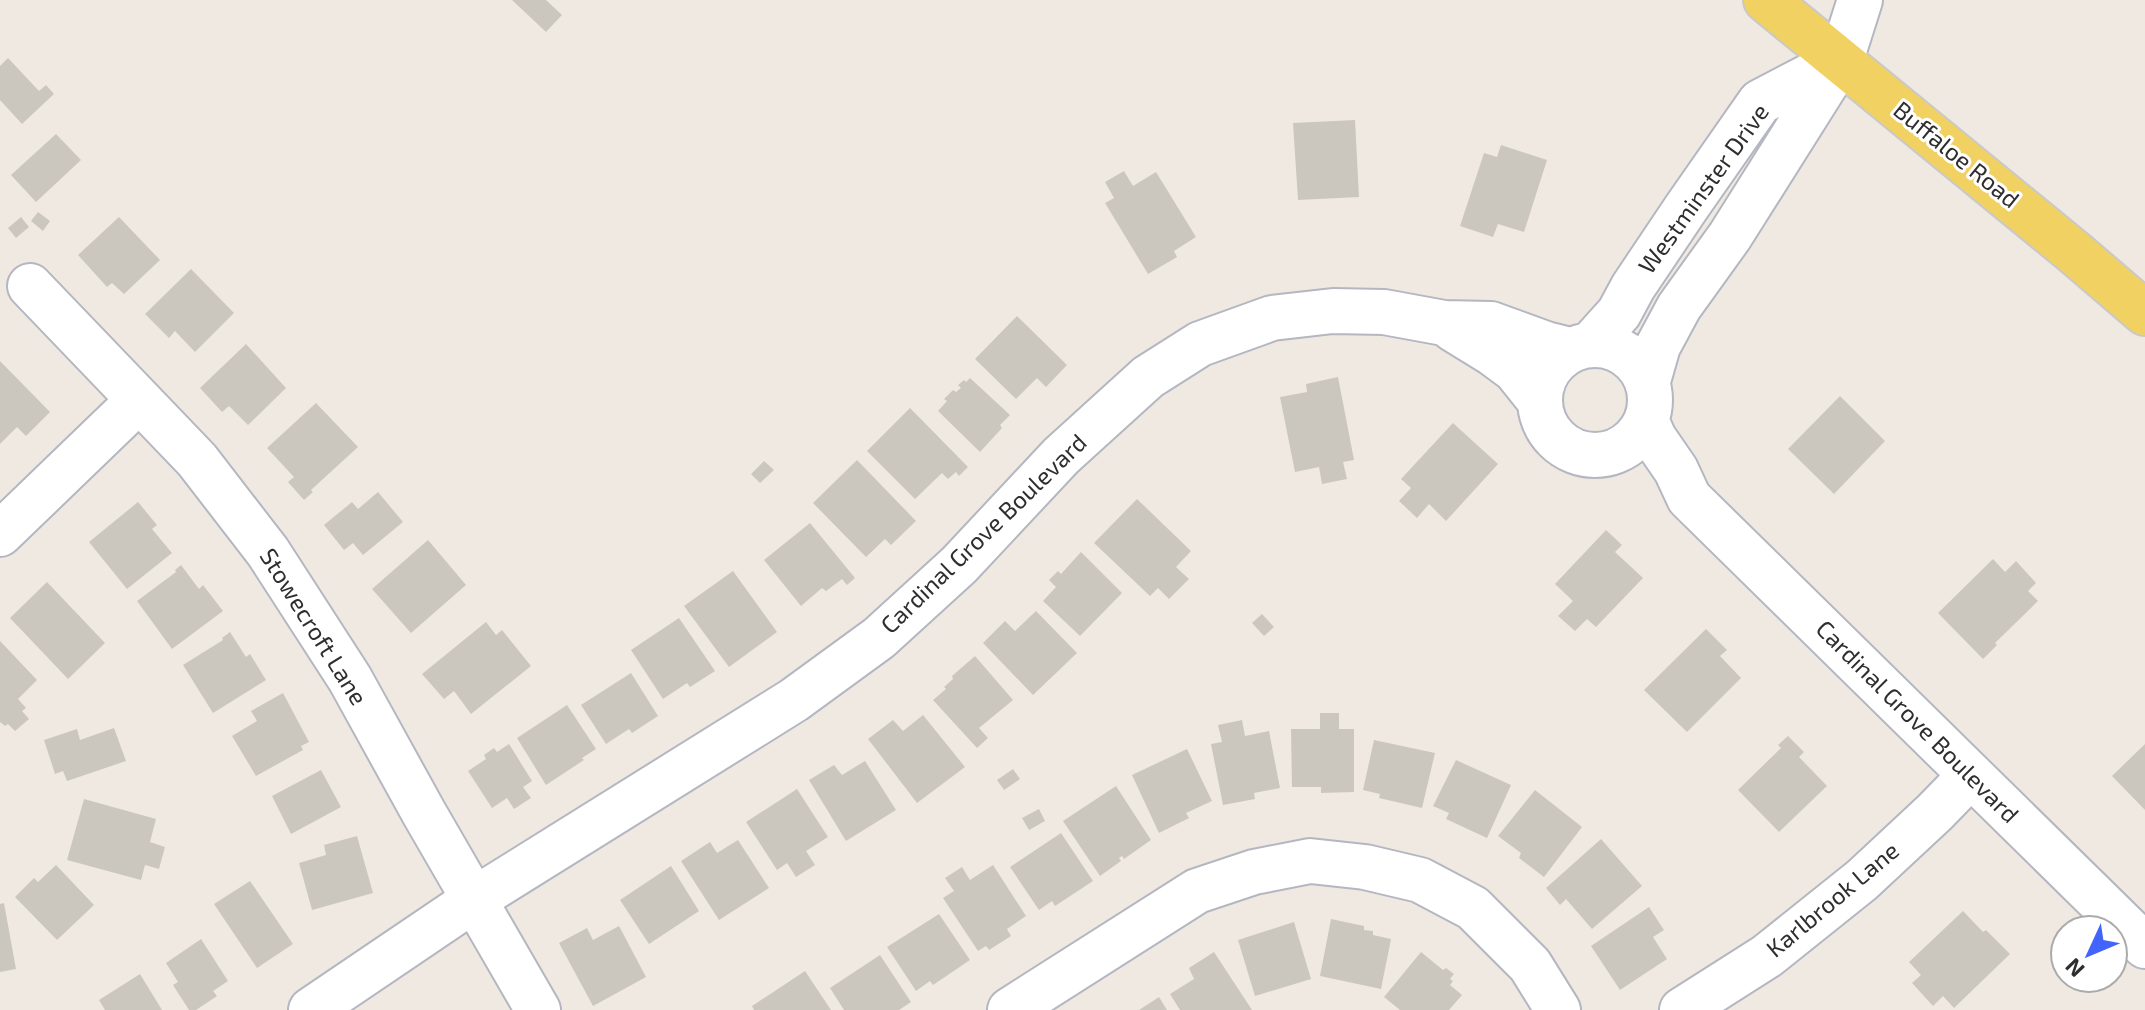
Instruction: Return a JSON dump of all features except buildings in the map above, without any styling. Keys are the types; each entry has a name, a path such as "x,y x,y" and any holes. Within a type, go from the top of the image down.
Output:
{"main road":[{"name":"Buffaloe Road","path":"1766,0 2145,313"}],"street":[{"name":"Westminster Drive","path":"1647,401 1658,346 1679,307 1730,236 1841,60 1860,0"},
{"name":"Westminster Drive","path":"1581,347 1619,313 1633,287 1760,102 1841,60"},
{"path":"1686,208 1730,236"},
{"name":"Stowecroft Lane","path":"30,286 197,460 268,552 350,679 538,1010"},
{"name":"Cardinal Grove Boulevard","path":"311,1010 475,899 794,700 879,638 959,565 1061,456 1148,377 1200,344 1272,318 1333,311 1384,312 1444,323 1491,324 1546,344 1610,346 1626,353 1639,366 1654,438 1676,470 1689,498 2145,946"},
{"name":"Cardinal Grove Boulevard","path":"1444,323 1515,370 1539,400 1549,431 1560,443 1574,452 1589,456 1606,455 1629,463 1661,490 1689,498"},
{"path":"1539,400 1547,371 1557,359 1581,347"},
{"path":"0,534 139,400"},
{"path":"1606,455 1623,449 1637,437 1647,401"},
{"name":"Karlbrook Lane","path":"1682,1010 1767,956 1862,880 1971,775"},
{"path":"1010,1010 1197,891 1254,872 1310,861 1365,867 1420,880 1473,908 1530,965 1558,1010"}]}
